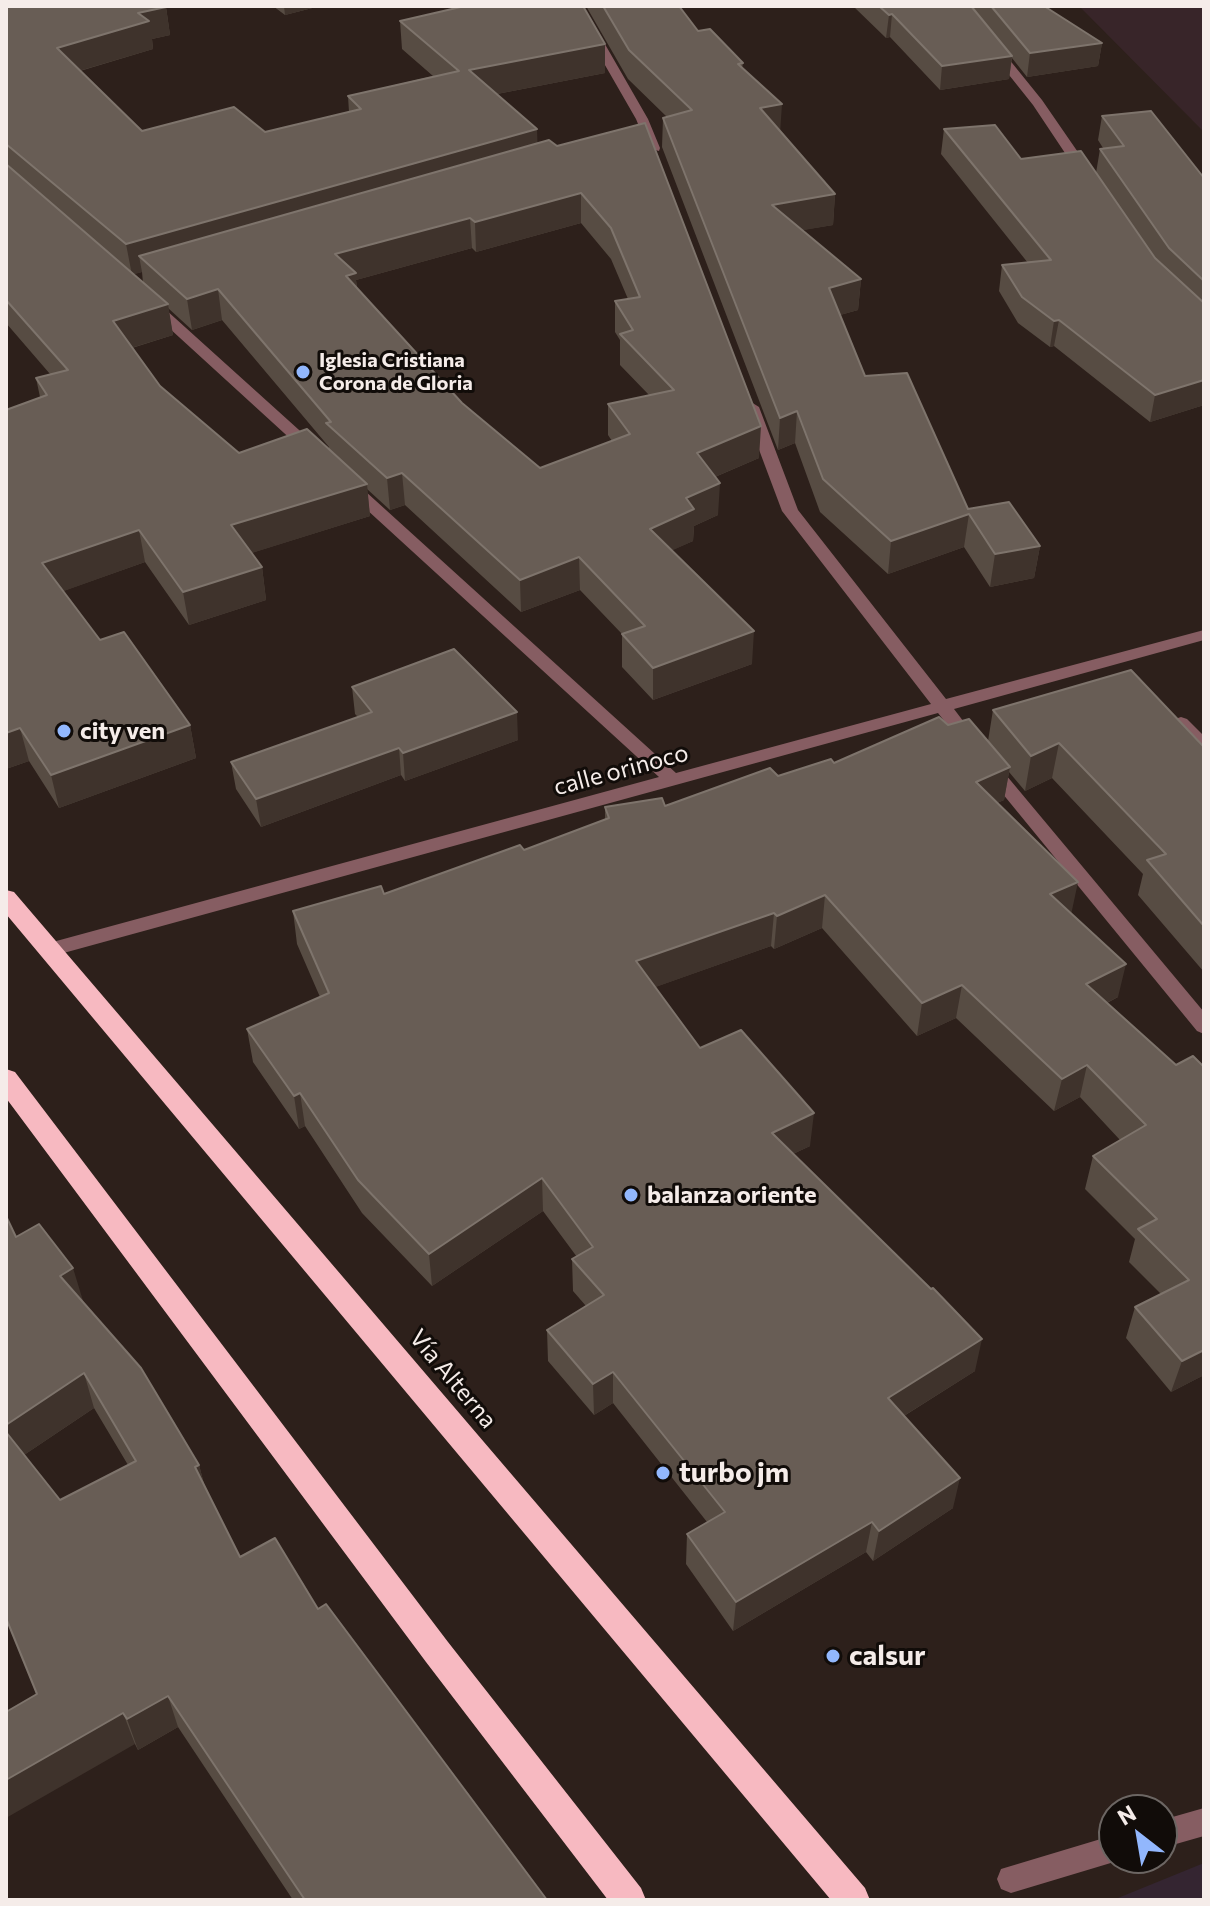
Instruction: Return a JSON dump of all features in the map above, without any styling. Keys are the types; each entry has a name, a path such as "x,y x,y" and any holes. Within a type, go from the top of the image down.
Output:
{"highway":[{"name":"Vía Alterna","path":"6,898 853,1900"},
{"path":"6,1079 437,1652 629,1900"}],"street":[{"path":"577,6 640,136 659,163"},
{"path":"960,6 1038,103 1097,191"},
{"path":"140,293 674,781"},
{"path":"747,395 790,511 941,707 1204,1026"},
{"name":"calle orinoco","path":"49,950 941,707 1125,665 1204,635"},
{"path":"1173,714 1204,747"},
{"path":"1178,1829 1204,1822"},
{"path":"1011,1879 1098,1854"}],"shaded area":[{"path":"1079,6 1204,6 1204,132"},
{"path":"1204,1863 1204,1900 1113,1900 1178,1874"}],"building":[{"path":"6,6 166,7 138,13 149,21 57,48 142,131 234,107 265,132 361,109 348,96 459,71 400,21 465,6 583,6 605,44 469,70 537,129 126,244 6,144"},
{"path":"603,6 679,6 698,31 710,29 743,63 738,64 782,104 760,108 835,194 772,205 861,279 829,288 865,376 907,373 968,509 1009,502 1040,546 995,554 969,514 891,541 823,479 797,411 780,418 663,118 692,110 629,50"},
{"path":"879,6 971,6 1012,56 942,66 892,14 889,15"},
{"path":"991,6 1044,6 1102,43 1030,53"},
{"path":"1151,111 1204,178 1204,281 1169,248 1100,149 1124,146 1102,116"},
{"path":"645,123 761,426 697,453 720,483 686,498 694,509 650,529 754,631 653,668 622,634 645,626 579,557 520,580 402,473 387,478 326,423 331,422 218,289 187,299 139,256 549,140 557,146","holes":["581,193 611,228 640,297 615,301 633,330 620,334 674,390 608,404 630,434 540,468 462,403 346,276 356,273 335,254 470,218 475,222"]},
{"path":"995,125 1021,159 1081,151 1155,258 1204,303 1204,380 1155,395 1059,320 1054,321 1022,297 1002,265 1051,260 944,129"},
{"path":"6,164 168,304 113,321 160,386 239,453 307,429 367,484 231,525 262,567 183,592 139,530 42,563 100,640 124,632 190,725 51,775 20,728 6,733 6,410 47,395 36,378 68,370 6,300"},
{"path":"454,649 517,712 403,753 399,748 256,799 231,762 372,712 352,687"},
{"path":"1131,670 1204,747 1204,926 1147,860 1166,854 1059,743 1031,756 993,710"},
{"path":"939,717 948,725 969,719 1010,767 976,782 1078,882 1050,894 1126,964 1086,984 1176,1065 1193,1056 1204,1067 1204,1350 1182,1361 1135,1307 1189,1280 1138,1229 1157,1219 1093,1156 1146,1125 1087,1065 1062,1079 962,985 922,1003 825,895 777,916 774,913 636,961 700,1048 741,1030 814,1113 772,1133 982,1339 888,1398 960,1478 879,1531 872,1522 736,1602 687,1534 725,1512 613,1372 593,1384 547,1330 604,1295 572,1259 593,1247 542,1178 429,1254 358,1180 300,1093 294,1096 247,1029 329,993 293,911 381,886 384,894 520,845 524,850 609,818 605,807 662,798 665,806 770,768 778,776 831,759 834,763"},
{"path":"6,1216 16,1237 39,1224 73,1268 60,1276 141,1368 199,1465 195,1467 240,1557 275,1538 318,1609 326,1604 547,1900 305,1900 168,1696 127,1719 123,1713 6,1780 6,1712 37,1694 6,1618 6,1432 60,1500 136,1461 84,1373 6,1425"}],"place":[{"name":"Iglesia Cristiana Corona de Gloria","path":"303,372"},
{"name":"city ven","path":"64,731"},
{"name":"balanza oriente","path":"631,1195"},
{"name":"turbo jm","path":"663,1473"},
{"name":"calsur","path":"833,1656"}]}
